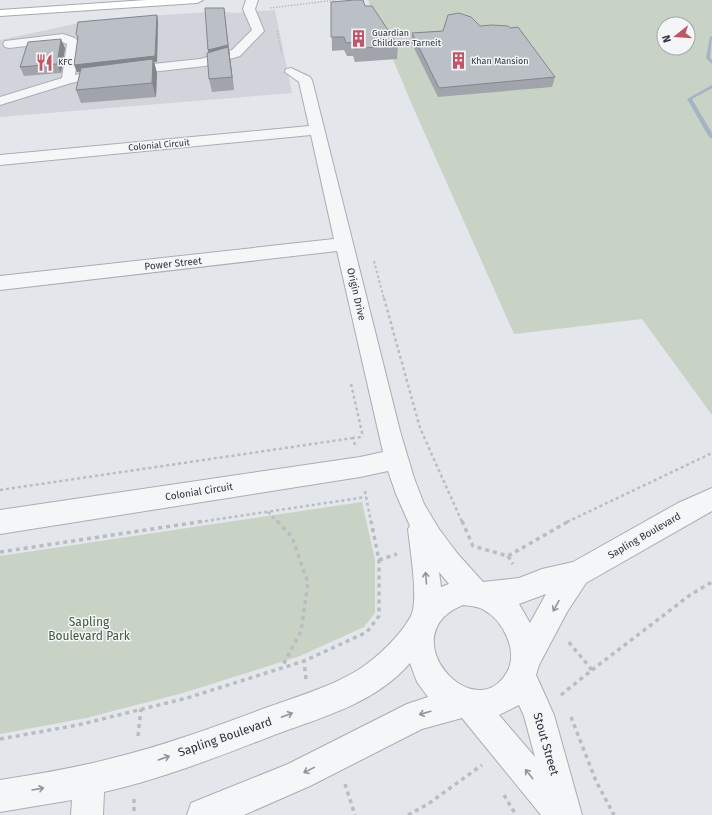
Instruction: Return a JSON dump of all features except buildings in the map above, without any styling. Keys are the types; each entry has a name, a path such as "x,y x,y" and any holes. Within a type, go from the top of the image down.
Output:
{"main road":[{"path":"0,13 72,7 197,0"},
{"path":"0,25 72,7"}],"street":[{"path":"0,101 68,80 97,74 201,63 236,53 258,31 249,9 252,0"},
{"path":"9,46 63,38 71,41 73,43 68,80"},
{"name":"Origin Drive","path":"291,72 305,80 397,459 421,522 438,551 480,595"},
{"name":"Colonial Circuit","path":"0,160 317,130"},
{"name":"Power Street","path":"0,283 345,244"},
{"name":"Colonial Circuit","path":"0,522 360,467 397,459"},
{"name":"Sapling Boulevard","path":"480,595 519,591 542,582 577,574 687,510 712,499"},
{"name":"Origin Drive","path":"421,522 428,593 424,620"},
{"name":"Sapling Boulevard","path":"523,668 557,602 577,574"},
{"path":"203,815 246,798 336,757 418,715 467,704 484,705 496,702 507,696 516,687 523,668 525,647 521,634 515,621 507,611 496,602 480,595 463,592 452,594 441,599 432,607 424,620 420,639 421,655 426,670 435,684 448,695 467,704"},
{"name":"Sapling Boulevard","path":"0,796 89,780 134,768 243,732 309,707 358,686 378,674 396,658 424,620"},
{"name":"Stout Street","path":"523,668 539,715 566,815"},
{"name":"Stout Street","path":"467,704 562,815"},
{"path":"86,815 89,780"}],"path":[{"path":"272,8 274,14"},
{"path":"276,28 282,55 291,72"},
{"path":"374,259 420,428 472,546 508,556 565,523 712,453"},
{"path":"0,490 353,438"},
{"path":"0,552 366,497 379,560 379,616 367,632 304,661 187,698 78,725 0,739"},
{"path":"268,512 292,537 308,583 301,631 282,667"},
{"path":"592,670 690,595 712,582"},
{"path":"304,661 309,707"},
{"path":"562,694 565,701"},
{"path":"571,716 596,780 614,815"},
{"path":"336,757 355,815"}],"shaded area":[{"path":"275,10 292,93 0,117 0,40 93,20 221,11 233,13"}],"green space":[{"path":"368,0 712,0 712,415 642,319 514,334 413,107"},
{"name":"Sapling Boulevard Park","path":"362,502 375,560 375,613 364,627 300,656 183,693 86,718 0,734 0,556"}],"waterway":[{"path":"712,37 708,58 712,63"},
{"path":"712,86 689,99 712,137"}],"place":[{"name":"Guardian Childcare Tarneit","path":"359,38"},
{"name":"Khan Mansion","path":"458,61"},
{"name":"KFC","path":"45,62"}]}
